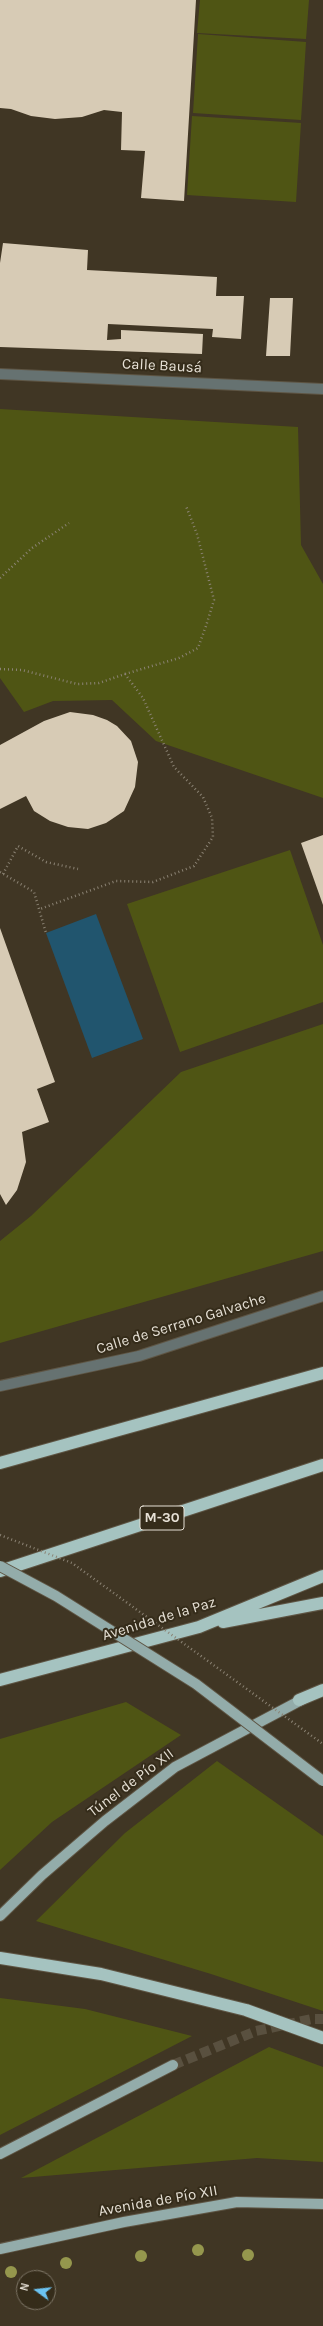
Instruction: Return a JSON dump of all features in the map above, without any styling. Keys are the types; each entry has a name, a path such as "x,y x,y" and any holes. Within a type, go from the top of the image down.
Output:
{"highway":[{"path":"0,1463 323,1372"},
{"name":"M-30","path":"0,1571 323,1465"},
{"name":"Avenida de la Paz","path":"0,1680 198,1627 323,1576"},
{"path":"198,1627 323,1603"},
{"path":"300,1700 323,1690"},
{"path":"0,1958 101,1974 246,2010 323,2038"}],"main road":[{"path":"0,1566 56,1596 196,1684 323,1781"},
{"name":"Túnel de Pío XII","path":"0,1916 42,1875 105,1821 175,1767 300,1700 323,1694"},
{"path":"0,2154 173,2065"},
{"name":"Avenida de Pío XII","path":"0,2249 124,2222 237,2202 323,2204"}],"street":[{"name":"Calle Bausá","path":"0,374 323,389"},
{"name":"Calle de Serrano Galvache","path":"0,1386 139,1356 323,1296"}],"path":[{"path":"0,669 22,670 77,684 99,683 179,658 198,648 214,600 197,534 186,506"},
{"path":"0,578 32,548 69,523"},
{"path":"40,909 116,881 153,882 194,866 213,837 212,818 203,797 174,767 143,698 125,674"},
{"path":"3,874 18,846 46,862 78,869"},
{"path":"0,872 34,892 46,933"},
{"path":"0,1535 72,1563 323,1744"}],"green space":[{"path":"200,0 309,0 306,39 197,33"},
{"path":"198,34 306,42 301,120 193,113"},
{"path":"192,116 301,123 296,202 187,195"},
{"path":"0,409 298,427 301,545 323,584 323,798 156,741 112,700 53,701 24,712 0,678"},
{"path":"290,850 323,945 323,1002 180,1052 127,904"},
{"path":"323,1024 323,1251 0,1343 0,1241 31,1216 181,1072"},
{"path":"126,1702 181,1735 52,1822 0,1870 0,1739"},
{"path":"217,1761 323,1836 323,2011 211,1974 36,1921 125,1833"},
{"path":"0,1998 85,2009 192,2036 0,2135"},
{"path":"269,2047 323,2067 323,2162 257,2158 21,2178"}],"water":[{"path":"96,914 143,1039 92,1058 46,933"}],"building":[{"path":"0,0 196,0 184,201 141,198 145,151 121,150 122,112 104,110 82,117 55,119 31,116 11,109 0,108"},
{"path":"3,243 88,250 87,270 217,277 216,296 244,296 241,339 212,337 213,329 108,324 107,340 121,339 121,330 203,334 202,354 0,347 0,263"},
{"path":"270,298 293,298 290,356 266,356"},
{"path":"70,712 93,715 107,720 117,726 131,741 138,762 135,787 124,811 106,823 88,829 68,827 50,821 34,811 26,796 0,809 0,745 44,721"},
{"path":"323,835 323,905 301,843"},
{"path":"0,928 55,1082 37,1089 49,1122 22,1132 26,1162 17,1190 6,1205 0,1194"}],"tunnel":[{"path":"173,2065 256,2031 312,2019 323,2019"}]}
